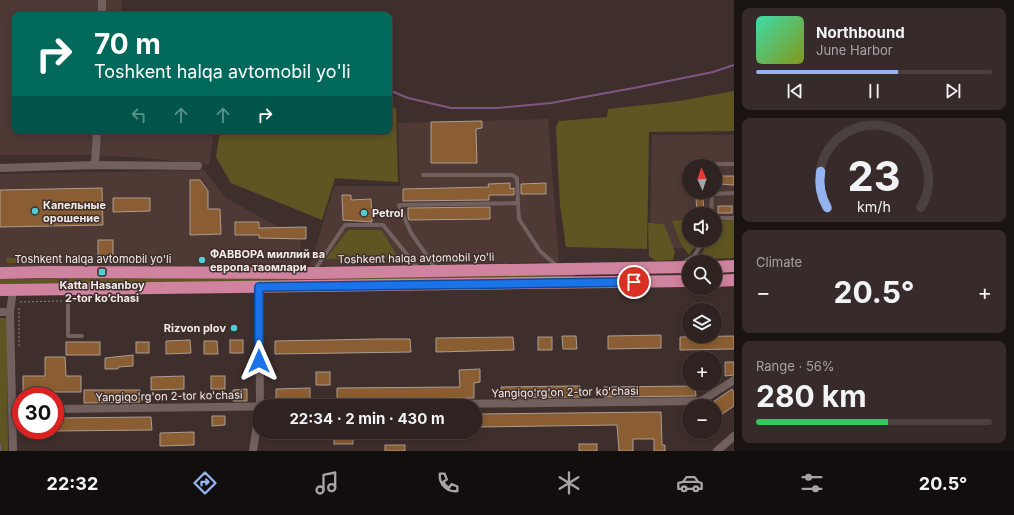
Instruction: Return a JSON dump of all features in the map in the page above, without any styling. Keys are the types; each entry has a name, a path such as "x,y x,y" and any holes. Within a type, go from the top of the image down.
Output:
{"highway":[{"path":"722,267 734,266"},
{"name":"Toshkent halqa avtomobil yo'li","path":"0,272 313,273 682,267"},
{"path":"592,268 592,282"},
{"path":"722,281 734,280"},
{"path":"0,290 68,295 259,287 682,281"}],"street":[{"path":"102,0 102,12"},
{"path":"95,165 97,134"},
{"path":"0,168 95,165 198,166"},
{"path":"259,287 260,399"},
{"path":"12,410 10,312 13,290"},
{"path":"0,312 10,312"},
{"name":"Yangiqo'rg'on 2-tor ko'chasi","path":"482,403 701,401 734,380"},
{"name":"Yangiqo'rg'on 2-tor ko'chasi","path":"64,409 252,406"},
{"path":"717,451 734,436"},
{"path":"13,439 13,451"},
{"path":"253,451 255,439"}],"lane":[{"path":"722,164 734,164"},
{"path":"423,175 512,175 517,178 519,219 540,251 560,268"},
{"path":"722,193 734,193"},
{"path":"439,272 411,233 399,205 518,203"},
{"path":"722,218 734,218"},
{"path":"313,273 344,225 383,225 420,272"},
{"path":"673,267 685,263 694,256 700,247"},
{"path":"68,295 68,336 82,336"}],"path":[{"path":"19,352 19,302 68,295 105,300"}],"shaded area":[{"path":"0,0 122,0 121,12 12,12 12,134 214,134 209,165 146,158 90,155 0,155"},
{"path":"734,91 734,131 649,132 647,249 566,247 560,205 556,127 559,121 607,117 608,109 680,101"},
{"path":"392,107 396,108 398,182 335,178 322,220 231,183 216,157 220,134 392,134"},
{"path":"548,119 559,262 310,266 334,186 400,186 398,123"},
{"path":"652,135 734,135 734,249 650,248"},
{"path":"204,170 226,198 300,239 303,267 0,266 0,174"},
{"path":"682,220 682,245 681,244 672,221"},
{"path":"734,220 734,258 722,258 722,255 701,255 705,247 722,247 722,221"},
{"path":"648,223 664,224 675,252 673,260 656,261 649,256"},
{"path":"348,230 381,230 399,259 326,259"},
{"path":"683,247 694,247 689,255"},
{"path":"7,258 51,259 48,263 7,263"},
{"path":"576,275 566,279 0,284 0,279"},
{"path":"0,318 7,318 8,451 0,451"}],"building":[{"path":"482,121 482,128 476,129 477,163 431,163 431,122"},
{"path":"722,176 734,176 734,185 722,184"},
{"path":"190,180 200,180 208,191 208,209 220,209 221,234 190,235"},
{"path":"510,183 510,189 514,188 514,195 489,195 489,200 403,201 403,189 489,187 488,184"},
{"path":"546,183 546,194 521,194 521,184"},
{"path":"102,188 103,225 0,227 0,190"},
{"path":"342,195 351,195 351,200 371,199 372,222 343,220"},
{"path":"113,198 150,198 150,211 113,212"},
{"path":"696,199 703,199 704,207 697,207"},
{"path":"732,206 732,213 722,213 722,207 718,207"},
{"path":"490,207 490,219 409,220 408,217 408,208"},
{"path":"235,222 259,222 259,228 306,227 306,239 259,238 259,235 235,235"},
{"path":"98,240 113,240 113,260 98,260"},
{"path":"661,335 661,348 608,349 608,336"},
{"path":"562,336 576,336 577,349 563,349"},
{"path":"722,336 734,336 734,349 680,350 680,337 682,337 682,343 722,343"},
{"path":"513,337 514,350 436,352 436,338"},
{"path":"538,337 552,337 552,350 538,350"},
{"path":"410,339 411,352 275,354 275,341"},
{"path":"190,340 191,353 166,354 166,341"},
{"path":"230,340 243,340 243,353 230,353"},
{"path":"204,341 217,341 218,354 204,354"},
{"path":"66,342 100,342 100,355 66,355"},
{"path":"136,342 149,342 149,353 136,353"},
{"path":"133,355 133,366 118,367 118,369 105,369 105,358"},
{"path":"45,357 65,357 66,376 81,376 81,392 64,392 64,387 23,387 23,376 45,376"},
{"path":"725,362 734,362 734,375 725,376"},
{"path":"480,369 480,382 474,383 474,398 337,399 337,388 460,387 459,370"},
{"path":"316,372 330,372 330,385 316,385"},
{"path":"184,376 184,389 151,390 151,377"},
{"path":"211,376 225,376 225,389 211,389"},
{"path":"580,386 580,397 502,398 501,387"},
{"path":"682,386 682,391 696,391 696,396 604,397 604,387"},
{"path":"310,388 310,399 276,399 276,389"},
{"path":"247,389 247,401 233,401 233,390"},
{"path":"732,389 734,392 734,406 722,414 722,399 717,399"},
{"path":"84,390 140,390 140,402 84,403"},
{"path":"661,412 662,445 665,445 665,451 654,451 654,439 633,439 633,451 619,451 617,425 482,427 482,414"},
{"path":"212,416 225,416 225,425 212,426"},
{"path":"151,417 152,430 64,431 64,418"},
{"path":"194,432 194,445 160,446 160,433"},
{"path":"334,439 353,439 353,444 334,444"},
{"path":"579,444 597,444 597,451 579,451"},
{"path":"385,445 405,445 405,451 385,451"}],"waterway":[{"path":"392,91 408,98 451,108 497,108 551,103 634,88 713,72 734,65"},
{"path":"0,445 0,451"}],"place":[{"name":"Капельные орошение","path":"35,211"},
{"name":"Petrol","path":"364,213"},
{"name":"ФАВВОРА миллий ва европа таомлари","path":"202,260"},
{"name":"Katta Hasanboy 2-tor ko’chasi","path":"102,272"},
{"name":"Rizvon plov","path":"234,328"}],"route":[{"path":"259,361 259,287 634,282"}]}
